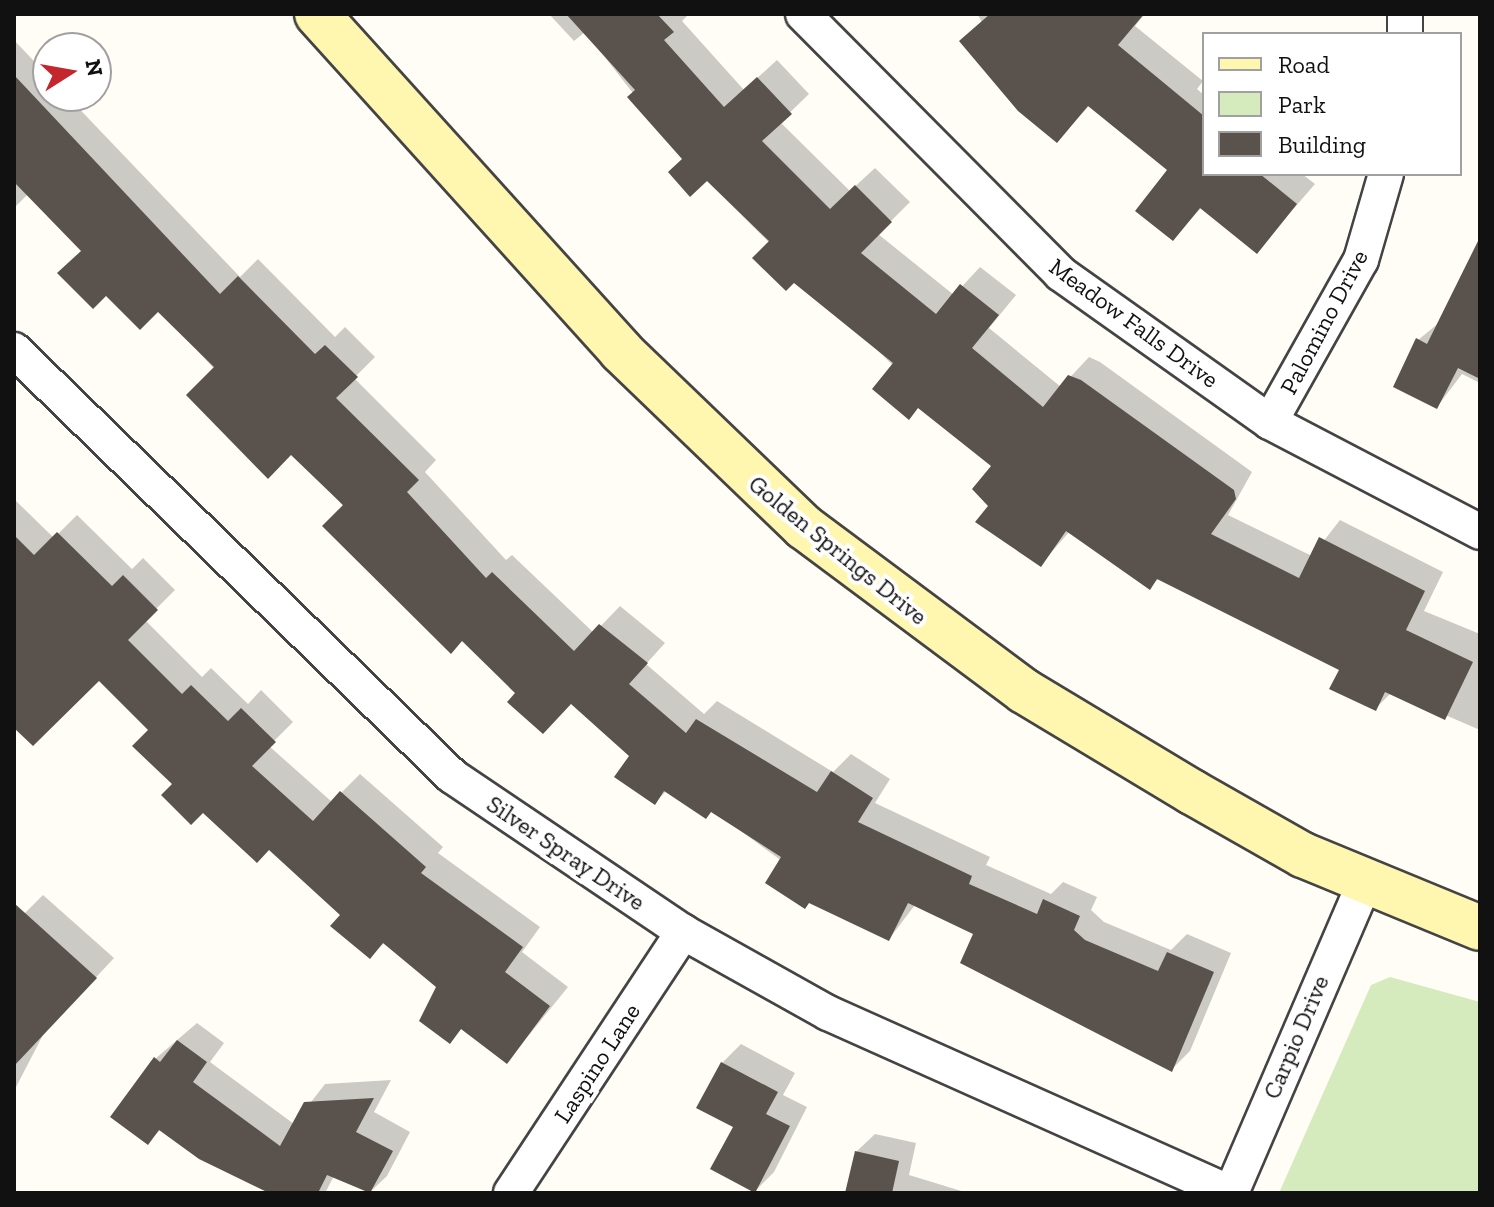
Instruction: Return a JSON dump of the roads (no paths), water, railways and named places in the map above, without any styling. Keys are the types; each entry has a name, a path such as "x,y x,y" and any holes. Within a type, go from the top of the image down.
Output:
{"main road":[{"name":"Golden Springs Drive","path":"317,14 621,351 804,527 1024,691 1303,855 1480,928"}],"street":[{"name":"Meadow Falls Drive","path":"803,14 1061,274 1270,422 1480,532"},
{"name":"Palomino Drive","path":"1270,422 1361,260 1385,176"},
{"name":"Silver Spray Drive","path":"14,350 452,776 683,932 828,1013 1231,1193"},
{"name":"Carpio Drive","path":"1231,1193 1365,882"},
{"name":"Laspino Lane","path":"511,1193 683,932"}]}
